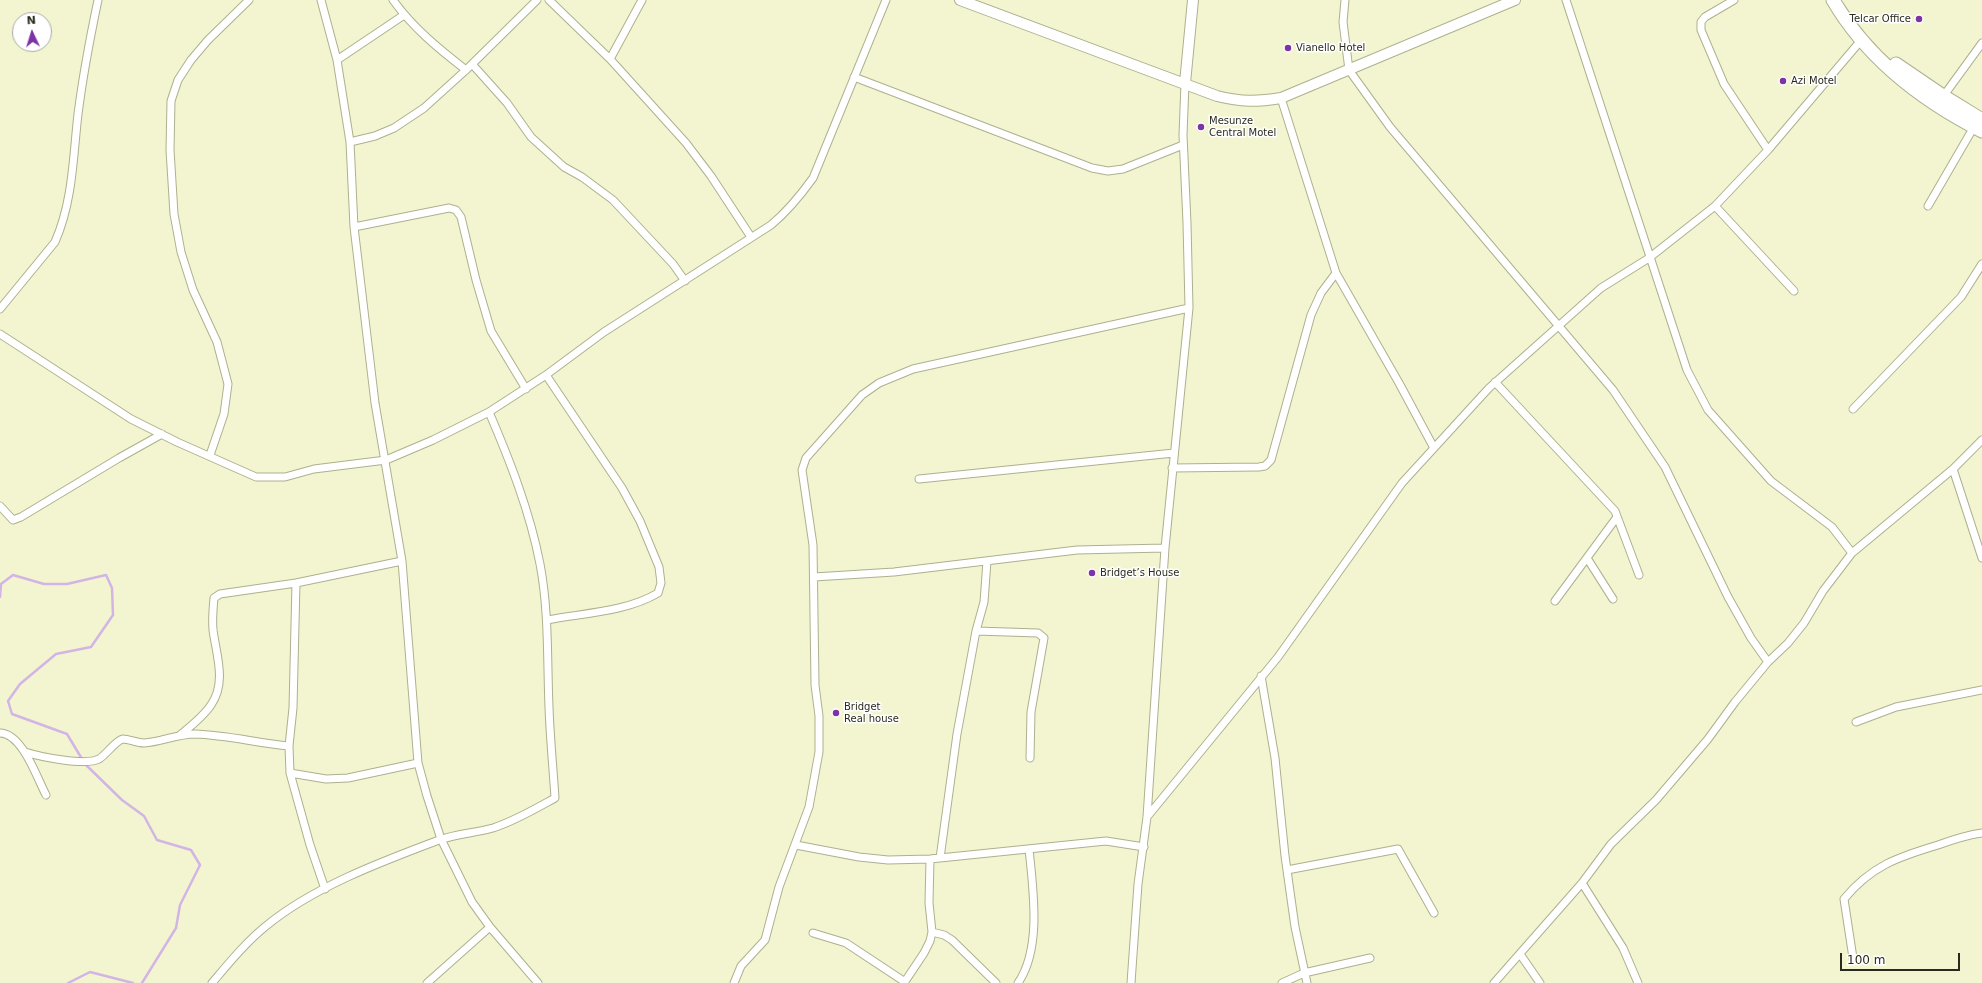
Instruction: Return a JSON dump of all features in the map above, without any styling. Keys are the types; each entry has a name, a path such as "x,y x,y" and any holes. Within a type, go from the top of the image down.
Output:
{"highway":[{"path":"1833,0 1863,38 1940,100 1979,124"},
{"path":"1841,0 1863,38"}],"street":[{"path":"0,309 56,242 60,232 71,188 81,92 98,0"},
{"path":"210,455 224,414 228,384 217,342 194,290 181,252 174,214 170,150 171,101 178,80 192,60 208,40 249,0"},
{"path":"321,0 338,60 350,142 354,228 375,403 386,460 402,561 418,762 441,840 472,902 490,927 538,983"},
{"path":"393,0 404,15 432,43 466,70"},
{"path":"350,142 375,136 394,128 424,108 466,70 537,0"},
{"path":"549,0 610,59 686,143 711,176 752,237"},
{"path":"610,59 642,0"},
{"path":"0,334 131,419 256,476 285,477 314,469 386,460 433,440 489,412 526,389 604,332 752,237 784,214 798,199 812,178 886,0"},
{"path":"960,0 1217,96 1240,102 1281,98 1516,0"},
{"path":"1131,983 1138,884 1147,817 1165,548 1189,308 1183,145 1185,83 1193,0"},
{"path":"1345,0 1343,22 1349,70 1390,127 1613,390 1665,467 1728,597 1751,638 1768,662"},
{"path":"1566,0 1649,258 1687,370 1708,410 1771,481 1832,527 1852,553"},
{"path":"1734,0 1705,17 1700,22 1724,84 1768,150"},
{"path":"338,60 404,15"},
{"path":"1147,817 1278,657 1402,483 1434,448 1495,382 1558,325 1601,288 1649,258 1715,206 1768,150 1863,38"},
{"path":"1940,100 1982,43"},
{"path":"472,64 507,103 531,137 564,167 582,176 613,200 673,264 684,281"},
{"path":"854,77 1092,168 1108,171 1123,169 1183,145"},
{"path":"1281,98 1336,273 1399,383 1434,448"},
{"path":"1928,206 1979,124"},
{"path":"1715,206 1794,291"},
{"path":"354,228 449,208 456,210 461,217 476,280 491,331 526,389"},
{"path":"1853,409 1961,297 1982,264"},
{"path":"1172,468 1266,466 1271,460 1311,315 1321,293 1336,273"},
{"path":"734,983 735,977 741,966 765,940 779,887 796,846 809,807 819,752 819,716 815,685 813,545 804,490 803,463 862,395 879,383 913,369 1189,308"},
{"path":"546,375 622,488 640,521 656,557 661,583 658,593 646,600 628,606 547,620"},
{"path":"1495,382 1615,511 1639,575"},
{"path":"212,983 231,960 266,926 302,900 369,868 441,840 492,828 521,817 555,798 548,708 547,620 540,566 532,528 504,448 489,412"},
{"path":"0,506 13,520 21,517 118,458 162,434"},
{"path":"1494,983 1582,883 1611,844 1656,800 1708,739 1735,702 1768,662 1788,643 1804,624 1823,591 1852,553 1953,469 1982,440"},
{"path":"919,479 1174,453"},
{"path":"1953,469 1982,558"},
{"path":"1555,601 1617,517"},
{"path":"814,577 894,572 1077,550 1165,548"},
{"path":"1587,558 1613,599"},
{"path":"180,735 198,720 212,704 219,686 219,665 213,629 214,598 220,594 296,583 402,561"},
{"path":"940,858 957,734 976,631 984,602 987,561"},
{"path":"296,583 293,708 289,746 290,772 308,838 325,889"},
{"path":"976,631 1038,633 1044,638 1031,712 1030,758"},
{"path":"1261,676 1275,758 1287,870 1295,927 1307,983"},
{"path":"1856,722 1896,708 1982,690"},
{"path":"0,733 5,733 16,739 25,752 46,795"},
{"path":"25,752 47,759 91,762 100,758 118,741 123,739 146,743 180,735 222,736 289,746"},
{"path":"290,772 326,779 348,778 418,762"},
{"path":"1853,958 1844,899 1857,882 1874,870 1903,855 1982,833"},
{"path":"796,846 859,857 888,860 930,859 1106,841 1144,847"},
{"path":"1018,983 1022,977 1030,950 1033,922 1034,900 1029,849"},
{"path":"1287,870 1398,849 1434,913"},
{"path":"813,933 831,937 846,943 904,982 924,954 932,932 929,903 930,859"},
{"path":"1582,883 1623,948 1638,983"},
{"path":"427,983 490,927"},
{"path":"932,932 944,935 952,940 996,983"},
{"path":"1520,954 1540,983"},
{"path":"1282,983 1304,973 1370,958"}],"waterway":[{"path":"0,597 1,584 13,575 44,584 67,584 106,575 112,588 113,615 91,647 56,654 20,684 8,701 12,714 67,734 85,764 122,800 144,816 157,840 191,850 200,865 180,905 176,928 142,983"},
{"path":"68,983 90,972 133,983"}],"place":[{"name":"Telcar Office","path":"1919,19"},
{"name":"Vianello Hotel","path":"1288,48"},
{"name":"Azi Motel","path":"1783,81"},
{"name":"Mesunze Central Motel","path":"1201,127"},
{"name":"Bridget’s House","path":"1092,573"},
{"name":"Bridget Real house","path":"836,713"}]}
